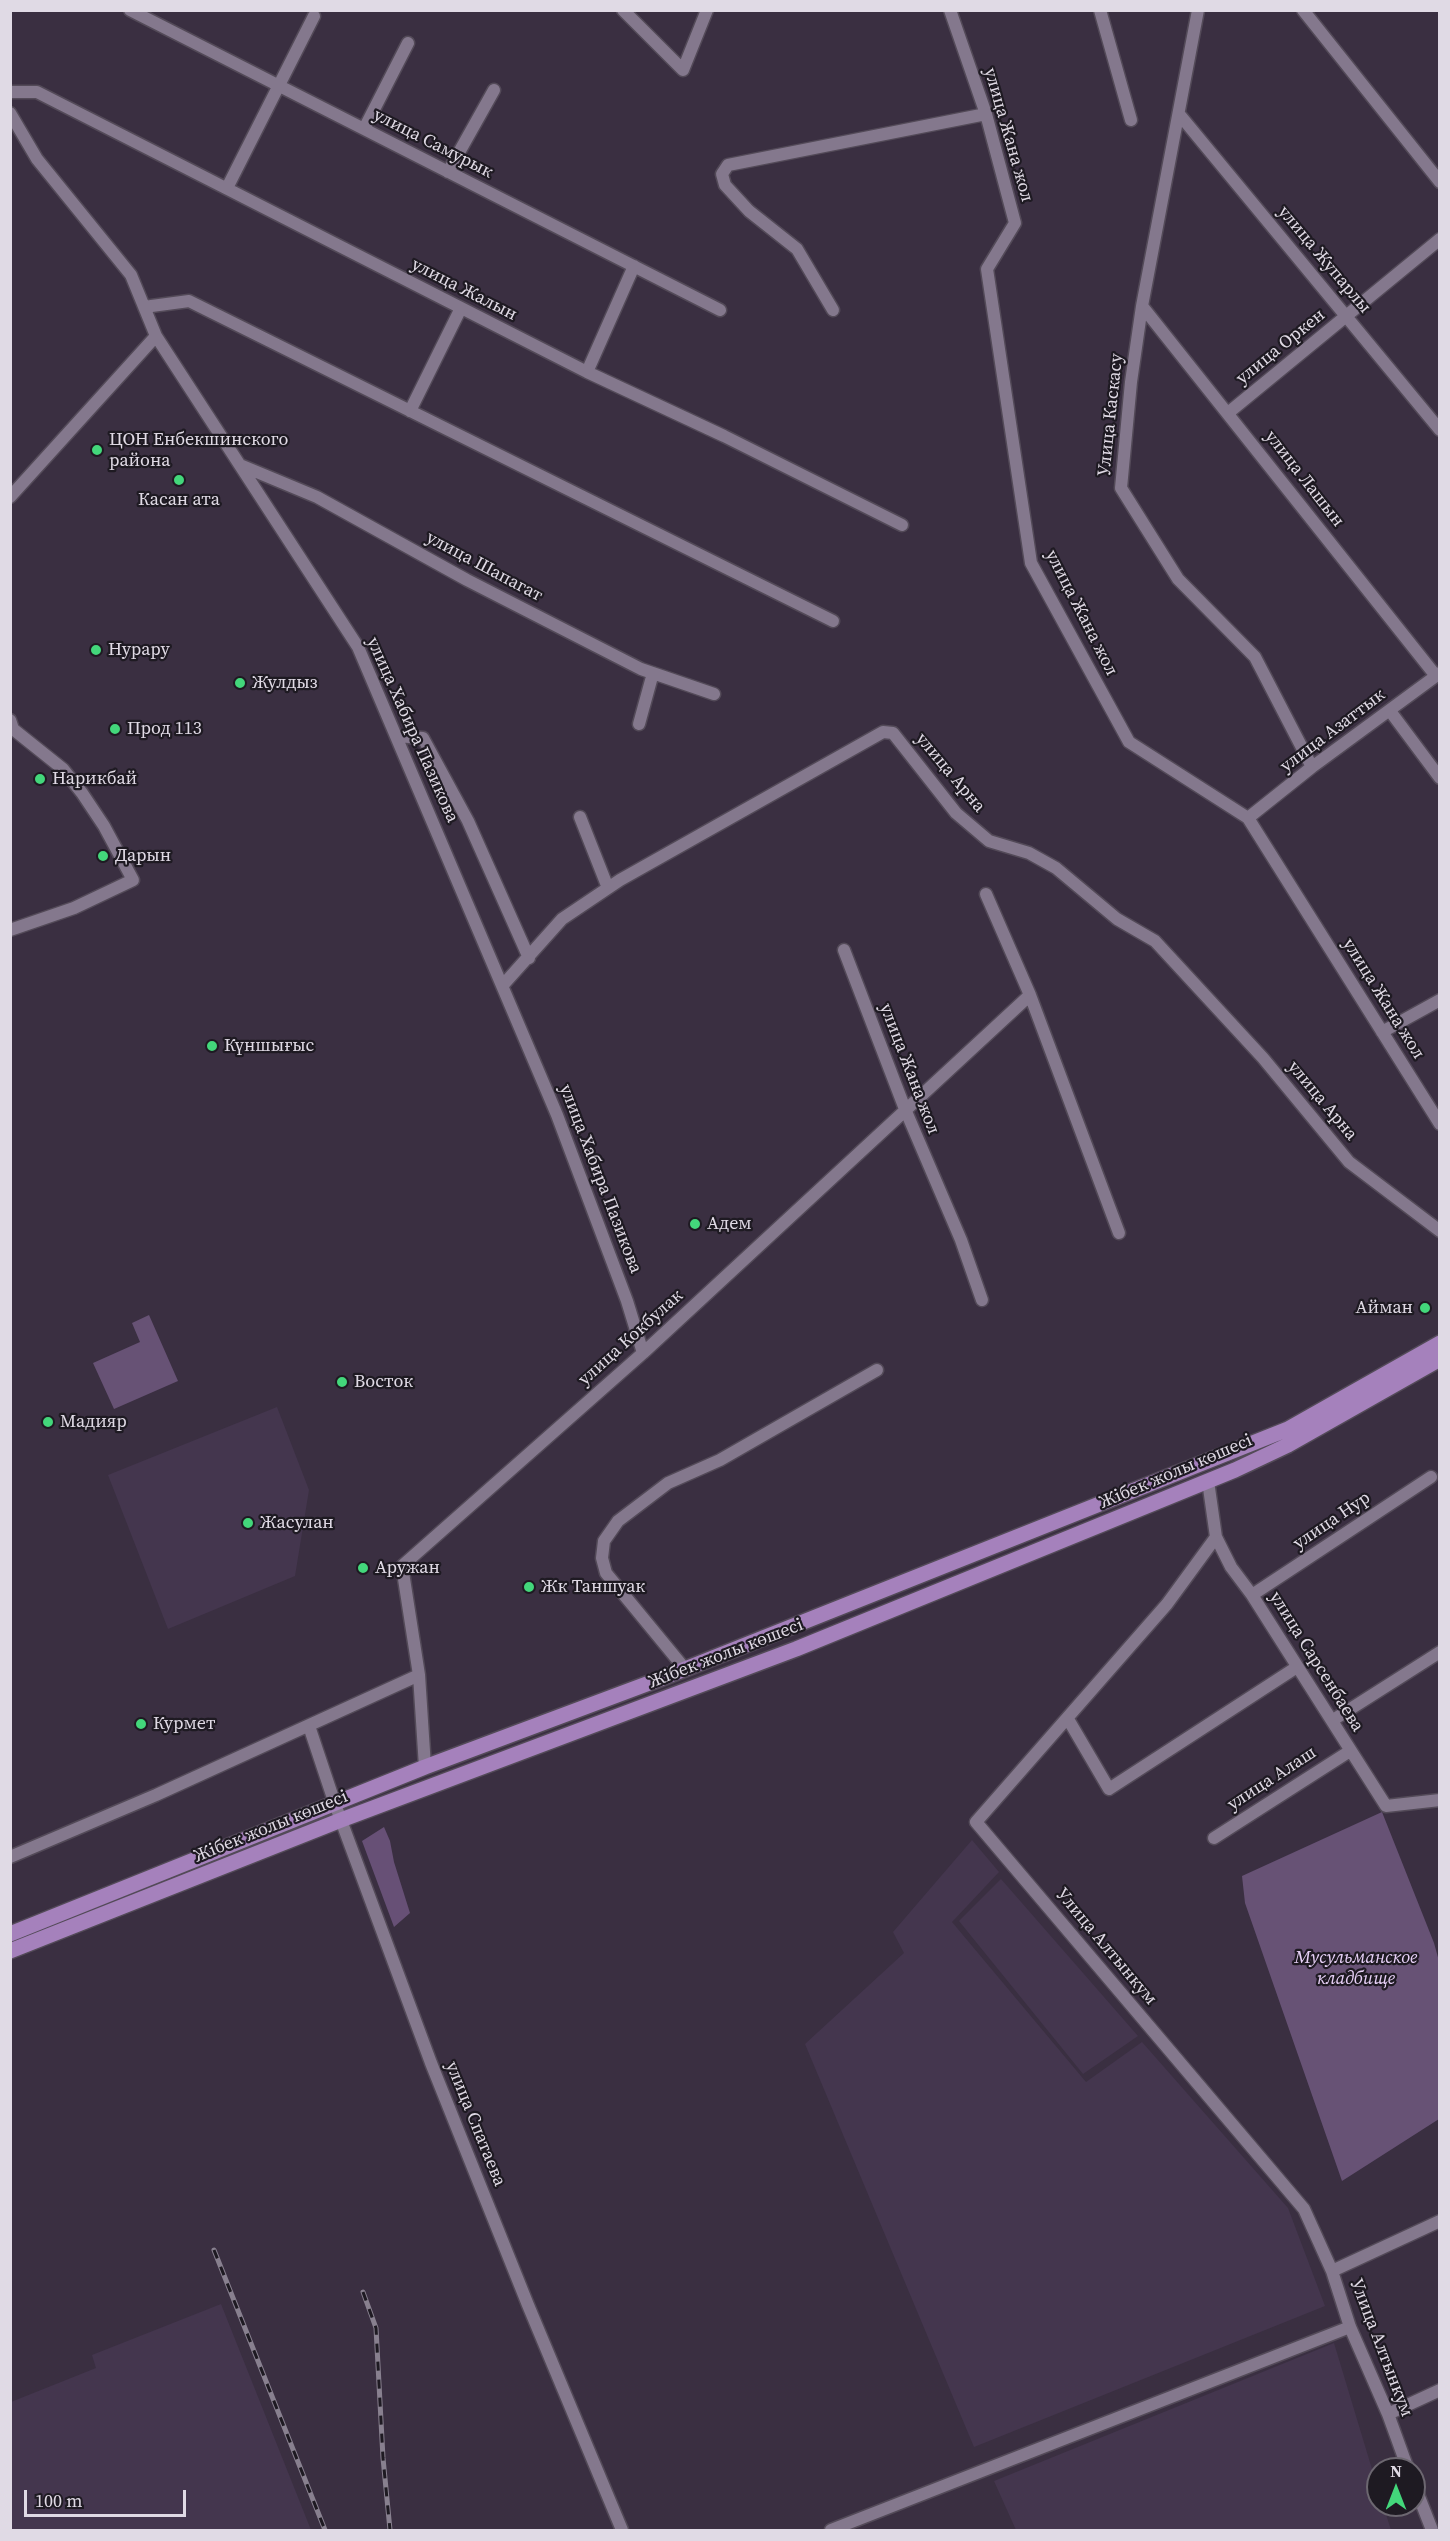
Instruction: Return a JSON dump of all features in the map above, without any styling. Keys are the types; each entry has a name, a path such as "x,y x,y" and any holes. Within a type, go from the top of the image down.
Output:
{"main road":[{"name":"Жібек жолы көшесі","path":"10,1934 425,1767 685,1669 1288,1429 1440,1343"},
{"name":"Жібек жолы көшесі","path":"10,1951 341,1820 796,1648 1208,1480 1288,1445 1440,1359"}],"street":[{"name":"улица Самурык","path":"130,10 720,310"},
{"path":"623,10 683,70 707,10"},
{"name":"улица Жана жол","path":"950,10 986,114 1015,223 987,269 1031,562 1129,742 1248,818 1440,1124"},
{"path":"1100,10 1131,120"},
{"name":"Улица Каскасу","path":"1198,10 1142,306 1131,382 1121,488 1178,579 1255,657 1312,767"},
{"path":"1303,10 1440,182"},
{"path":"227,188 314,16"},
{"path":"364,129 408,44"},
{"path":"448,172 494,90"},
{"name":"улица Жалын","path":"10,92 37,92 587,372 724,436 902,525"},
{"name":"улица Хабира Пазикова","path":"10,113 37,159 131,275 156,336 358,647 561,1126 627,1301 643,1353"},
{"path":"833,310 797,249 749,212 725,185 722,174 728,165 986,114"},
{"name":"улица Жупарлы","path":"1179,114 1440,430"},
{"name":"улица Оркен","path":"1228,413 1440,239"},
{"path":"587,372 634,266"},
{"path":"144,307 189,301 833,621"},
{"name":"улица Лашын","path":"1142,306 1438,674"},
{"path":"410,411 461,308"},
{"path":"10,497 156,336"},
{"name":"улица Шапагат","path":"240,465 316,497 467,580 640,669 714,694"},
{"path":"639,723 653,673"},
{"name":"улица Азаттык","path":"1248,818 1312,767 1438,674"},
{"path":"1390,711 1440,778"},
{"path":"10,720 14,729 63,769 104,826 134,880 74,908 10,930"},
{"name":"улица Арна","path":"503,985 562,919 609,888 794,780 883,732 893,733 956,813 988,841 1029,853 1056,868 1117,919 1155,941 1263,1058 1349,1162 1440,1231"},
{"path":"396,736 423,738 468,821 529,958"},
{"path":"580,817 609,888"},
{"path":"986,894 1030,995 1119,1233"},
{"name":"улица Жана жол","path":"844,950 905,1109 961,1240 982,1300"},
{"name":"улица Кокбулак","path":"425,1767 419,1675 402,1566 643,1353 1030,995"},
{"path":"1382,1032 1440,1000"},
{"path":"685,1669 606,1573 602,1558 604,1541 618,1521 668,1483 720,1460 877,1370"},
{"name":"улица Нур","path":"1252,1595 1431,1478"},
{"path":"1208,1480 1216,1537"},
{"name":"улица Сарсенбаева","path":"1216,1537 1231,1567 1252,1595 1386,1806 1440,1800"},
{"name":"Улица Алтынкум","path":"1216,1537 1167,1604 976,1822 1304,2209 1332,2271 1350,2327 1388,2414 1404,2457"},
{"path":"1333,1720 1440,1652"},
{"path":"1068,1719 1109,1789 1297,1666"},
{"path":"10,1857 156,1795 419,1675"},
{"name":"улица Спатаева","path":"309,1726 335,1804 435,2074 532,2316 622,2530"},
{"name":"улица Алаш","path":"1214,1838 1350,1750"},
{"path":"1332,2271 1440,2221"},
{"path":"831,2530 1350,2327"},
{"path":"1388,2414 1440,2390"},
{"path":"1426,2515 1432,2530"}],"shaded area":[{"path":"277,1407 309,1490 295,1576 168,1629 108,1475"},
{"path":"384,1827 410,1913 394,1927 362,1841"},
{"path":"972,1840 999,1872 952,1922 1086,2082 1142,2042 1288,2208 1325,2306 974,2447 805,2044 904,1953 893,1932"},
{"path":"1001,1879 1138,2036 1083,2074 959,1921"},
{"path":"221,2304 311,2530 11,2530 11,2402 96,2368 92,2355"},
{"path":"1334,2343 1368,2457 1366,2457 1366,2517 1387,2517 1391,2530 1016,2530 994,2481"}],"green space":[{"path":"149,1315 178,1381 114,1409 93,1363 140,1342 132,1323"},
{"name":"Мусульманское кладбище","path":"1382,1812 1439,1961 1439,2119 1342,2181 1245,1903 1242,1876"}],"railway":[{"path":"214,2250 325,2530"},
{"path":"363,2292 376,2328 383,2458 390,2530"}],"place":[{"name":"ЦОН Енбекшинского района","path":"97,450"},
{"name":"Касан ата","path":"179,480"},
{"name":"Нурару","path":"96,650"},
{"name":"Жулдыз","path":"240,683"},
{"name":"Прод 113","path":"115,729"},
{"name":"Нарикбай","path":"40,779"},
{"name":"Дарын","path":"103,856"},
{"name":"Күншығыс","path":"212,1046"},
{"name":"Адем","path":"695,1224"},
{"name":"Айман","path":"1425,1308"},
{"name":"Восток","path":"342,1382"},
{"name":"Мадияр","path":"48,1422"},
{"name":"Жасулан","path":"248,1523"},
{"name":"Аружан","path":"363,1568"},
{"name":"Жк Таншуак","path":"529,1587"},
{"name":"Курмет","path":"141,1724"}]}
